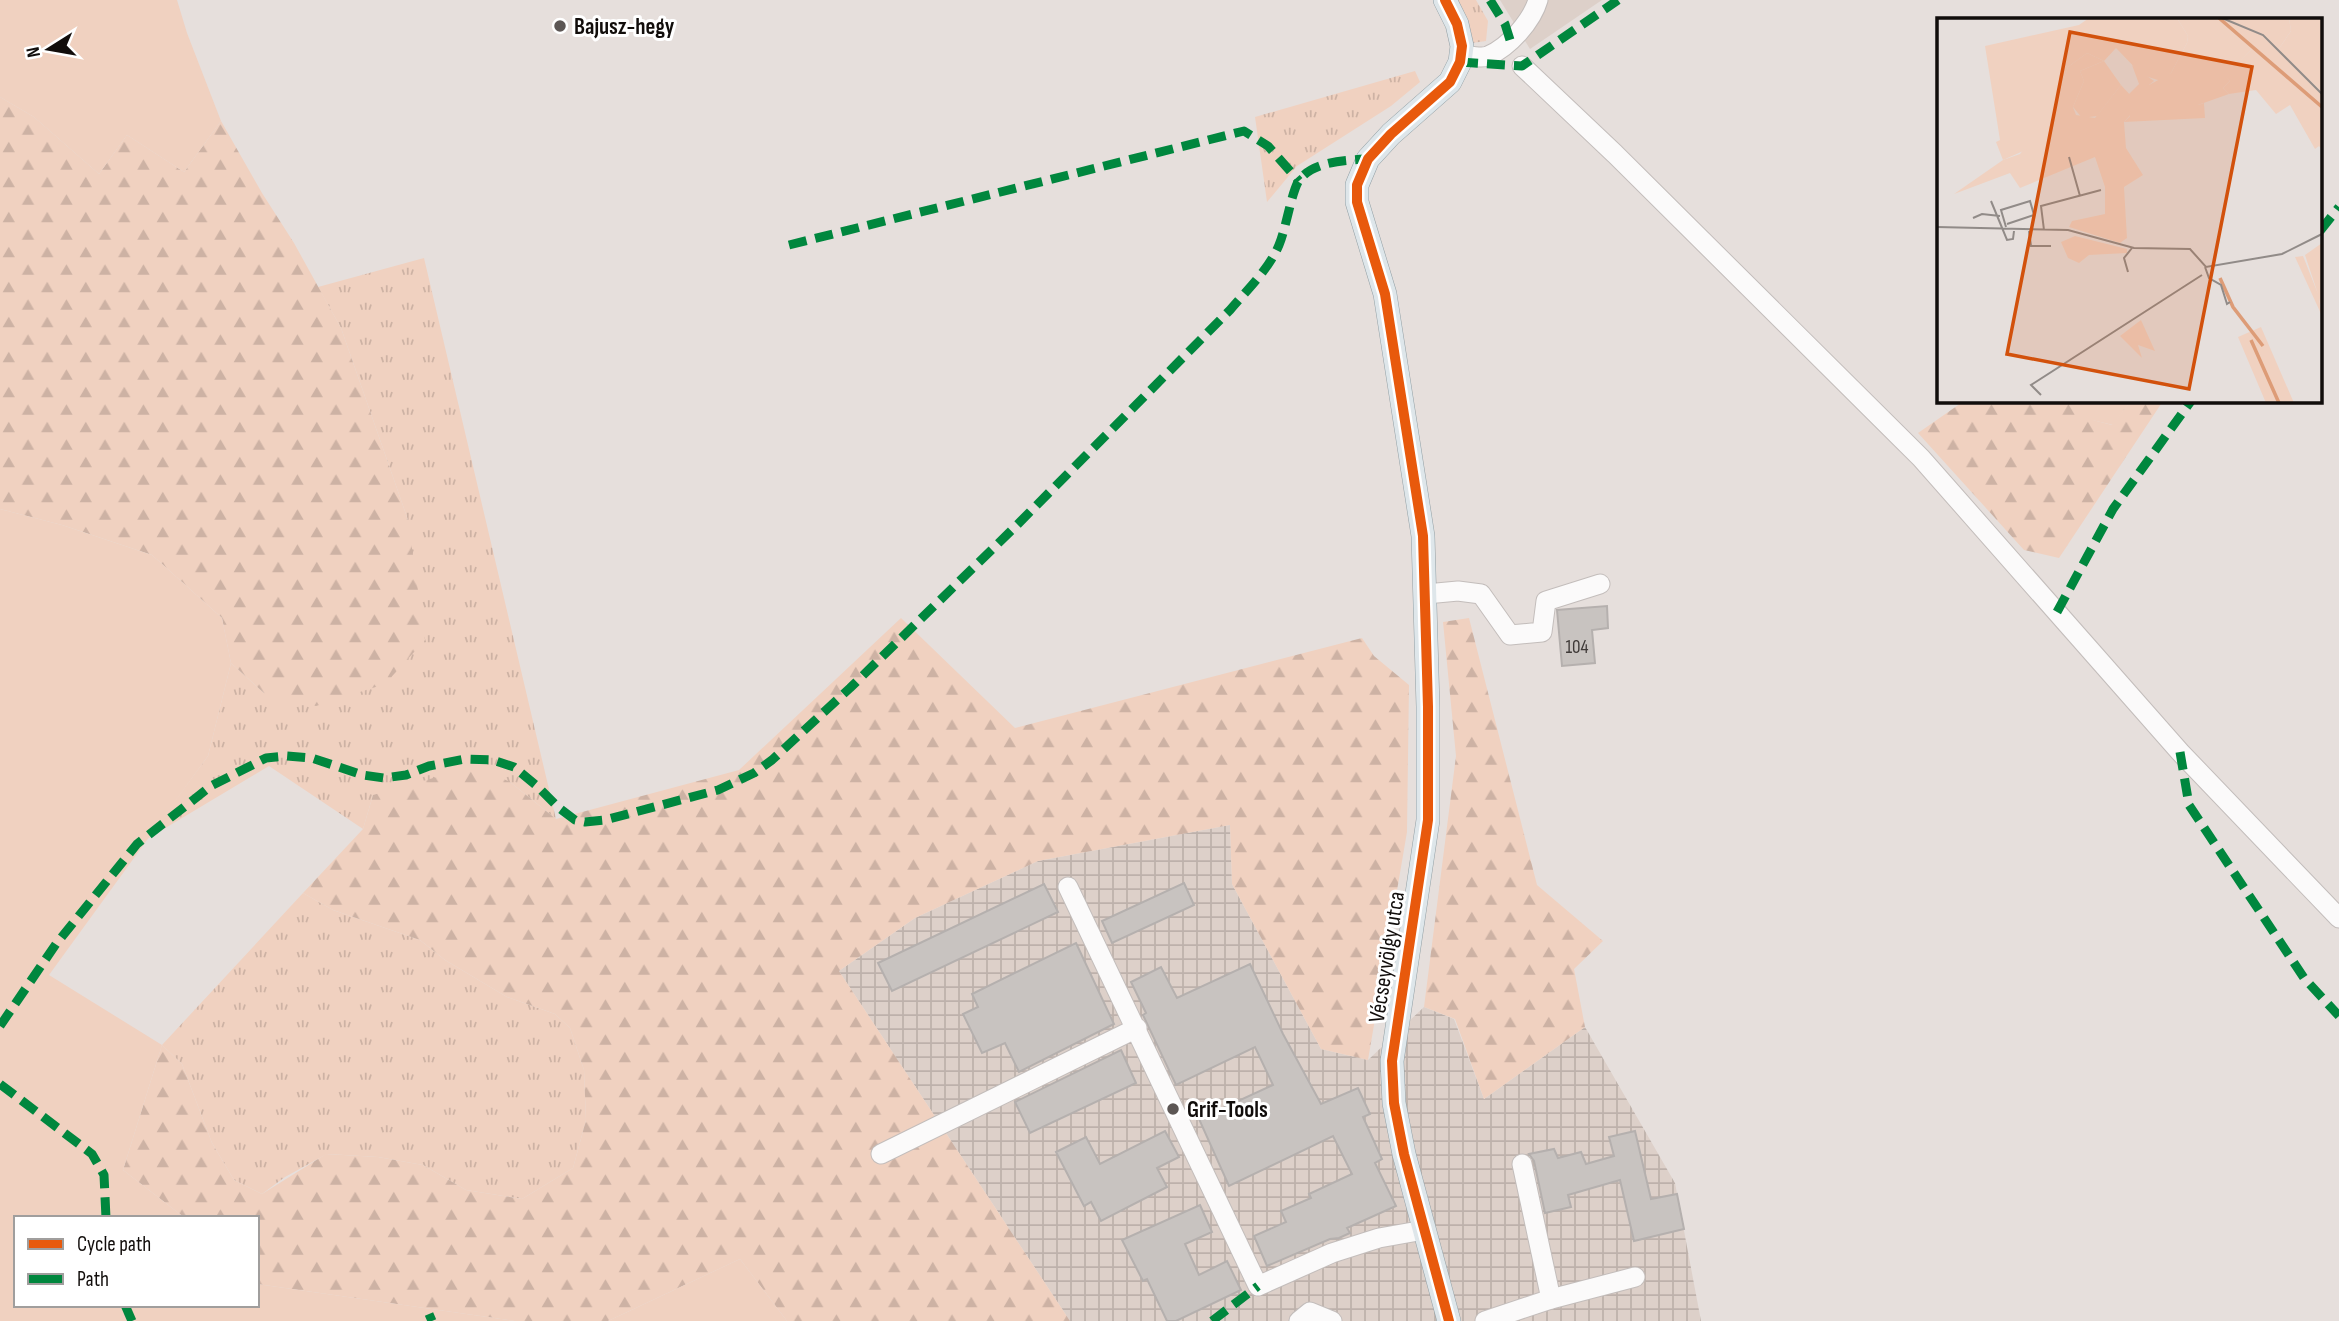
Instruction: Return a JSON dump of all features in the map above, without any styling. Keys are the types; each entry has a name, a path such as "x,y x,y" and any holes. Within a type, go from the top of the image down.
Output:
{"main road":[{"path":"1445,0 1457,24 1462,46 1460,54"},
{"name":"Vécseyvölgy utca","path":"1449,1321 1404,1154 1394,1103 1392,1061 1428,820 1423,536 1385,294 1357,202 1357,184 1368,159 1391,134 1450,82 1460,62 1460,54"}],"lane":[{"path":"1460,54 1485,57 1506,44 1534,14 1538,0"},
{"path":"1522,66 1615,154 1922,458 2180,752 2339,918"},
{"path":"1426,594 1458,591 1481,594 1510,635 1542,632 1546,601 1600,584"},
{"path":"1068,887 1258,1286 1332,1252 1379,1238 1424,1230"},
{"path":"881,1154 1137,1028"},
{"path":"1522,1164 1551,1299"},
{"path":"1485,1321 1551,1299 1635,1277"},
{"path":"1298,1321 1310,1312 1332,1321"}],"shaded area":[{"path":"1500,0 1602,0 1530,49"},
{"path":"1230,825 1232,884 1321,1049 1368,1060 1424,1007 1454,1019 1484,1099 1585,1027 1675,1183 1701,1321 1070,1321 839,971 915,918 1038,861"}],"green space":[{"path":"0,0 177,0 221,121 184,172 127,135 99,174 34,117 0,97"},
{"path":"1456,0 1476,0 1488,21 1486,41 1472,43"},
{"path":"1415,71 1420,82 1391,106 1297,166 1267,202 1255,117"},
{"path":"0,97 34,117 99,174 127,135 184,172 221,121 341,328 408,520 425,640 385,684 316,706 264,693 231,663 222,618 152,555 62,525 0,509"},
{"path":"424,258 556,819 510,782 373,795 363,829 269,766 147,839 208,756 231,663 264,693 408,520 341,328 318,287"},
{"path":"1963,402 2101,402 2093,420 2112,425 2130,402 2162,402 2059,558 2024,550 1918,433"},
{"path":"2101,402 2130,402 2113,425 2092,420"},
{"path":"0,509 62,525 152,555 222,618 231,663 208,756 49,975 162,1045 123,1170 182,1216 14,1216 14,1307 259,1307 259,1284 515,1321 0,1321"},
{"path":"901,618 1015,728 1362,638 1374,656 1409,685 1407,832 1368,1060 1321,1049 1232,884 1230,825 1038,861 915,918 839,971 1070,1321 787,1321 740,1259 608,1321 515,1321 259,1284 259,1216 182,1216 123,1170 162,1045 182,1064 212,1143 234,1180 262,1194 326,1154 378,1157 423,1165 466,1190 522,1199 573,1168 586,1120 584,1070 570,1028 555,1014 507,997 445,960 420,940 333,910 303,893 363,829 373,795 476,766 510,782 556,819 739,770"},
{"path":"1469,618 1537,885 1603,941 1574,969 1585,1027 1484,1099 1455,1019 1424,1007 1456,756 1443,622"},
{"path":"303,893 333,910 420,940 445,960 507,997 555,1014 570,1028 584,1070 586,1120 573,1168 522,1199 466,1190 423,1165 378,1157 327,1154 285,1177 262,1194 234,1180 212,1143 182,1064 162,1045"},
{"path":"740,1259 787,1321 608,1321"}],"building":[{"path":"1607,606 1608,628 1592,630 1595,663 1562,666 1557,610"},
{"path":"1184,883 1194,905 1112,943 1102,921"},
{"path":"1044,884 1058,912 892,991 878,963"},
{"path":"1076,943 1114,1024 1019,1072 1005,1043 982,1053 963,1014 978,1007 972,994"},
{"path":"1250,964 1283,1034 1321,1104 1358,1088 1370,1114 1363,1117 1382,1159 1375,1163 1396,1206 1347,1228 1350,1233 1267,1266 1254,1236 1286,1222 1281,1211 1311,1198 1309,1194 1352,1174 1333,1136 1229,1186 1199,1119 1273,1085 1255,1047 1176,1085 1143,1015 1146,1013 1131,982 1161,967 1177,998"},
{"path":"1121,1050 1136,1083 1030,1133 1015,1102"},
{"path":"1165,1131 1179,1157 1157,1168 1167,1187 1101,1221 1091,1202 1084,1206 1056,1152 1086,1137 1100,1164"},
{"path":"1635,1131 1651,1199 1677,1194 1684,1229 1634,1241 1620,1180 1568,1195 1571,1207 1545,1213 1534,1161 1529,1154 1554,1149 1558,1158 1581,1152 1586,1164 1614,1156 1609,1137"},
{"path":"1200,1205 1212,1232 1185,1244 1199,1275 1227,1261 1241,1290 1176,1321 1167,1321 1147,1279 1143,1281 1122,1240"}],"marked path":[{"path":"1490,0 1505,24 1510,40"},
{"path":"1460,62 1522,66 1618,0"},
{"path":"789,245 1244,131 1268,146 1299,181"},
{"path":"0,1026 56,944 137,844 211,786 266,758 312,758 363,775 384,778 406,775 429,766 465,759 493,760 514,767 559,808 575,820 585,822 605,820 718,790 754,773 772,760 850,688 1016,526 1230,310 1275,254 1295,188 1304,175 1330,163 1368,159"},
{"path":"2322,228 2339,207"},
{"path":"2057,612 2113,509 2190,402"},
{"path":"2180,752 2189,805 2304,978 2339,1016"},
{"path":"0,1084 92,1154 104,1175 106,1216"},
{"path":"1212,1321 1258,1286"},
{"path":"126,1307 132,1321"},
{"path":"429,1314 432,1321"}],"cycle path":[{"path":"1445,0 1457,24 1462,46 1460,62 1450,82 1391,134 1368,159 1357,185 1357,202 1385,294 1423,536 1428,820 1392,1061 1394,1103 1404,1154 1449,1321"}],"place":[{"name":"Bajusz-hegy","path":"560,26"},
{"name":"Grif-Tools","path":"1173,1109"}]}
